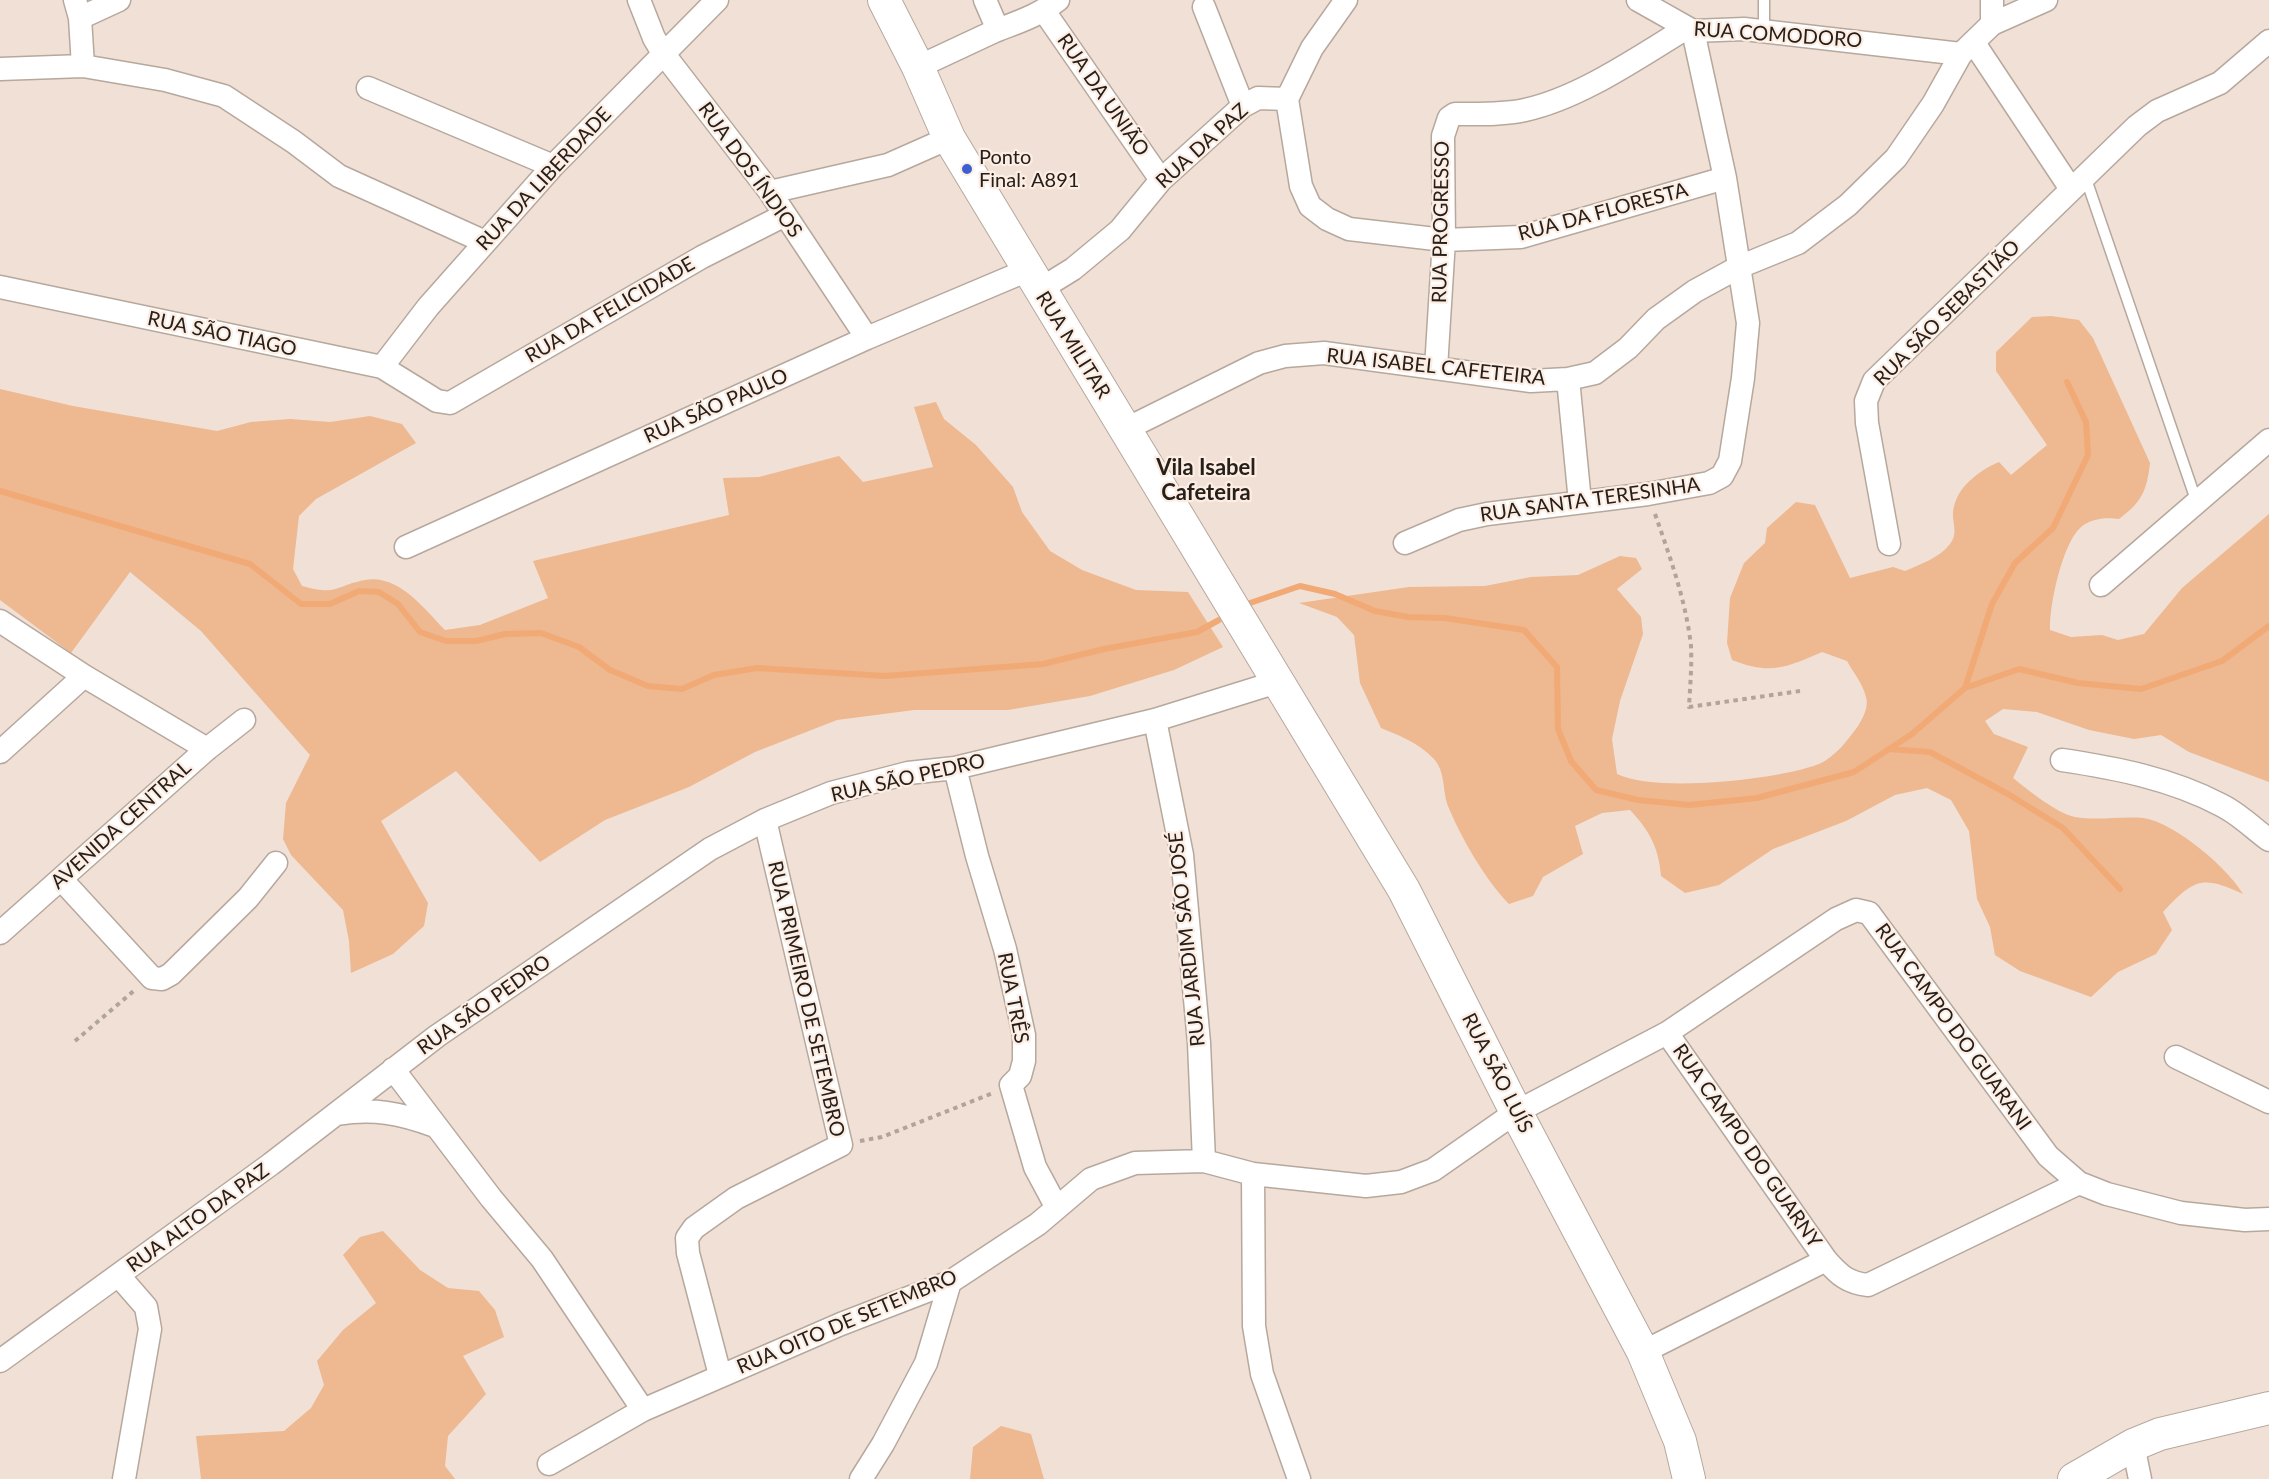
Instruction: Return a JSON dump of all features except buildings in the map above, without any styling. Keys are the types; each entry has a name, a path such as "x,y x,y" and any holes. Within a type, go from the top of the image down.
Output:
{"street":[{"path":"83,66 77,9 119,0"},
{"name":"RUA DOS ÍNDIOS","path":"639,0 654,38 663,53 770,192 867,338"},
{"name":"RUA DA LIBERDADE","path":"382,367 428,307 553,165 717,0"},
{"name":"RUA MILITAR","path":"884,0 918,67 949,138 1277,682"},
{"path":"985,0 998,30"},
{"path":"1287,99 1312,48 1346,0"},
{"name":"RUA COMODORO","path":"1638,0 1689,30 1744,29 1968,48"},
{"path":"1992,0 1992,24"},
{"name":"RUA ISABEL CAFETEIRA","path":"1126,429 1259,363 1285,356 1324,353 1531,381 1568,379 1595,373 1628,348 1656,319 1695,291 1739,267 1798,243 1848,205 1896,158 1968,48 1992,24 2046,0"},
{"path":"918,67 998,30 1016,25 1051,5"},
{"name":"RUA DA UNIÃO","path":"1051,5 1161,180"},
{"path":"1204,7 1244,106"},
{"name":"RUA SANTA TERESINHA","path":"1405,543 1459,520 1487,514 1648,494 1709,483 1722,476 1730,461 1743,378 1748,323 1725,178 1689,30"},
{"name":"RUA PROGRESSO","path":"1436,368 1444,240 1443,136 1449,118 1455,114 1525,110 1565,95 1620,69 1689,30"},
{"name":"RUA SÃO SEBASTIÃO","path":"1889,544 1867,423 1866,401 1874,381 2078,183 2157,111 2220,82 2269,41"},
{"path":"1968,48 2078,183"},
{"path":"0,69 83,66 165,80 224,96 294,142 339,176 485,242"},
{"path":"368,88 553,165"},
{"name":"RUA DA PAZ","path":"1033,280 1073,269 1120,230 1161,180 1244,106 1258,98 1287,99"},
{"name":"RUA DA FLORESTA","path":"1287,99 1301,186 1310,206 1327,219 1349,229 1444,240 1521,237 1725,178"},
{"path":"770,192 888,165 949,138"},
{"name":"RUA DA FELICIDADE","path":"437,400 450,403 464,397 544,346 702,257 785,215"},
{"name":"RUA SÃO PAULO","path":"406,548 867,338 1033,280"},
{"name":"RUA SÃO TIAGO","path":"0,287 382,367 437,400"},
{"path":"1568,379 1580,502"},
{"path":"2101,585 2269,440"},
{"path":"0,621 84,676 207,749"},
{"path":"0,752 84,676"},
{"name":"RUA SÃO PEDRO","path":"393,1069 710,849 765,820 831,793 908,773 955,768 1155,720 1277,682"},
{"name":"RUA SÃO LUÍS","path":"1277,682 1404,890 1516,1112 1643,1352 1680,1442 1689,1479"},
{"name":"AVENIDA CENTRAL","path":"0,933 207,749 244,720"},
{"name":"RUA JARDIM SÃO JOSÉ","path":"1155,720 1182,855 1199,1043 1204,1161"},
{"path":"2062,760 2121,769 2169,784 2222,805 2269,840"},
{"name":"RUA TRÊS","path":"955,768 977,856 1005,949 1024,1035 1024,1061 1020,1076 1011,1086"},
{"name":"RUA PRIMEIRO DE SETEMBRO","path":"720,1375 688,1253 687,1238 694,1228 736,1198 841,1145 765,820"},
{"path":"61,879 152,978 162,979 171,975 248,898 276,863"},
{"name":"RUA CAMPO DO GUARANI","path":"1667,1033 1836,919 1857,910 1864,910 1869,913 1971,1048 2048,1156 2079,1183"},
{"name":"RUA OITO DE SETEMBRO","path":"549,1464 643,1410 720,1375 950,1282 1038,1224 1091,1179 1135,1163 1204,1161 1253,1174 1366,1186 1401,1182 1433,1170 1516,1112 1667,1033"},
{"name":"RUA CAMPO DO GUARNY","path":"1667,1033 1826,1260 1839,1275 1853,1283 1868,1285 2079,1183"},
{"path":"2176,1057 2269,1102"},
{"path":"393,1069 435,1126 542,1259 643,1410"},
{"name":"RUA ALTO DA PAZ","path":"0,1361 119,1276 337,1114 393,1069"},
{"path":"1011,1086 1035,1167 1057,1208"},
{"path":"369,1088 371,1103 380,1110"},
{"path":"337,1114 380,1110 435,1126"},
{"path":"1253,1174 1254,1326 1262,1374 1299,1479"},
{"path":"2079,1183 2107,1194 2181,1213 2245,1220 2269,1219"},
{"path":"1643,1352 1826,1260"},
{"path":"119,1276 146,1307 150,1329 124,1479"},
{"path":"861,1479 883,1444 926,1363 950,1282"},
{"path":"2074,1479 2133,1445 2170,1431 2269,1408"},
{"path":"2133,1445 2140,1479"}],"lane":[{"path":"1764,0 1764,31"},
{"path":"2078,183 2197,503"}],"path":[{"path":"1648,494 1672,564 1686,615 1691,648 1689,707 1800,691"},
{"path":"75,1041 112,1007 152,978"},
{"path":"841,1145 882,1137 1011,1086"}],"shaded area":[{"path":"2051,316 2079,320 2093,338 2150,463 2145,488 2133,507 2119,519 2104,518 2089,522 2074,536 2062,561 2058,576 2050,630 2071,637 2102,635 2118,640 2144,634 2182,588 2269,514 2269,782 2189,752 2161,735 2134,739 2089,730 2037,712 2003,709 1985,721 1994,734 2028,747 2013,778 2042,800 2059,811 2075,817 2143,818 2156,821 2199,848 2236,883 2243,894 2207,882 2190,887 2163,912 2172,930 2156,954 2118,972 2091,997 2020,971 1995,955 1990,927 1977,899 1969,831 1951,800 1927,788 1895,795 1846,821 1773,849 1719,885 1685,893 1661,876 1652,840 1630,810 1602,813 1575,826 1583,854 1543,877 1533,896 1509,904 1474,858 1460,831 1448,806 1442,775 1437,763 1415,744 1381,728 1360,683 1354,635 1337,617 1299,603 1409,587 1485,586 1531,577 1578,575 1620,556 1636,558 1642,569 1617,589 1641,617 1643,634 1620,701 1612,739 1617,774 1635,780 1659,783 1717,782 1775,775 1819,764 1836,753 1858,726 1866,708 1865,692 1847,661 1822,652 1778,668 1757,667 1732,660 1727,643 1730,598 1744,563 1765,543 1767,528 1796,502 1815,505 1850,578 1893,567 1905,571 1941,553 1954,537 1954,507 1957,498 1968,483 1975,476 1999,462 2011,475 2047,445 1996,371 1996,352 2032,317"},
{"path":"0,389 73,406 217,431 251,422 290,419 330,422 370,416 402,424 416,443 316,499 299,516 293,569 302,586 314,589 330,590 365,580 389,582 410,595 445,630 480,625 548,598 533,561 729,515 723,478 759,477 839,456 863,482 933,467 914,407 936,402 944,419 976,445 1013,487 1022,512 1050,551 1082,570 1136,590 1188,592 1223,647 1174,670 1090,696 1008,710 914,710 837,720 755,752 689,787 605,820 540,862 456,771 381,821 428,903 424,926 393,954 351,973 349,941 343,910 291,855 283,839 286,803 310,755 201,631 130,572 71,653 0,600"},
{"path":"383,1231 420,1270 448,1288 479,1291 495,1310 504,1337 463,1356 486,1394 448,1436 445,1466 455,1479 201,1479 196,1436 284,1431 311,1408 324,1385 317,1361 343,1330 376,1303 343,1255 360,1237"},
{"path":"1001,1426 1031,1434 1044,1479 970,1479 973,1447"}],"waterway":[{"path":"1965,688 1992,604 2015,563 2053,528 2088,455 2086,422 2067,382"},
{"path":"0,491 250,564 301,604 330,604 359,591 379,592 398,604 420,632 446,641 476,641 505,634 541,633 579,647 610,670 648,686 682,689 714,675 757,668 885,676 1043,664 1104,649 1197,632 1219,620"},
{"path":"1250,603 1300,586 1335,594 1375,611 1408,617 1445,618 1524,630 1557,667 1558,729 1571,761 1596,790 1638,800 1689,805 1757,798 1854,772 1912,734 1965,688 2019,669 2078,683 2141,689 2222,661 2269,626"},
{"path":"1889,749 1930,752 2008,794 2063,828 2120,889"}],"place":[{"name":"Ponto Final: A891","path":"967,169"}],"district":[{"name":"Vila Isabel Cafeteira","path":"1206,480"}]}
